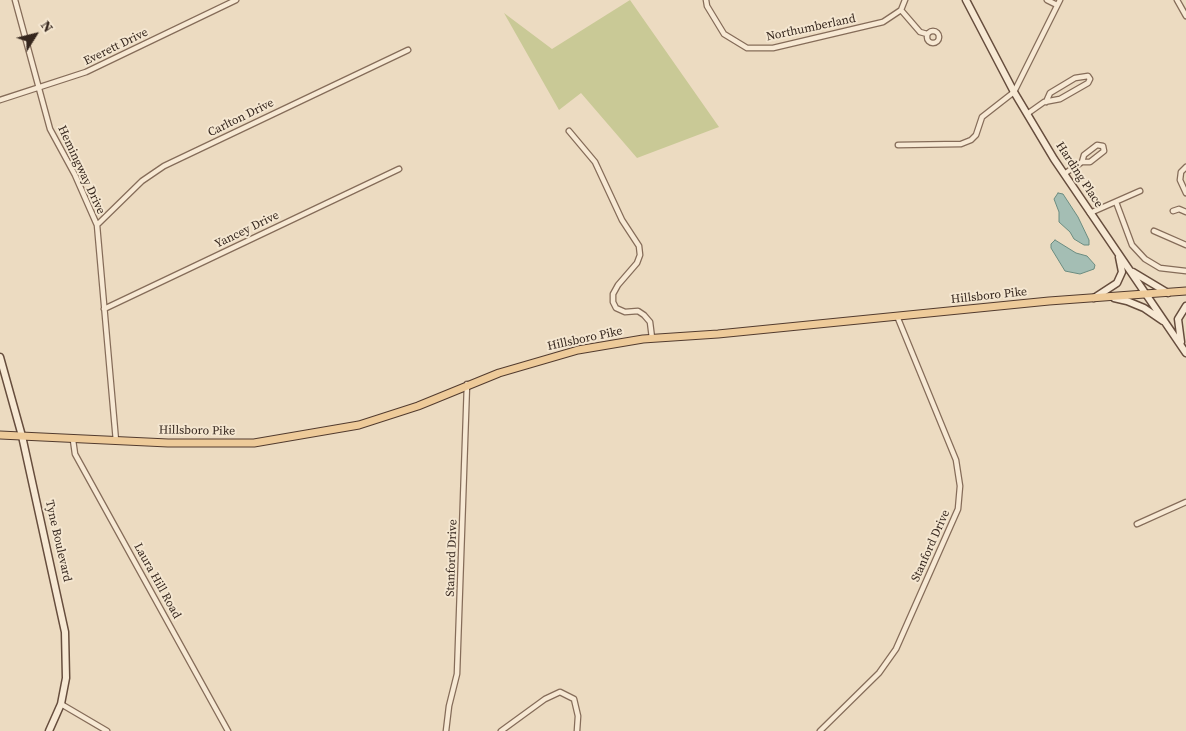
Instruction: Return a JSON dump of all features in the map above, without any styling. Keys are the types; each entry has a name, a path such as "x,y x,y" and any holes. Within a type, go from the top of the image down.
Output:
{"main road":[{"name":"Harding Place","path":"966,0 1014,92 1064,174 1184,351"},
{"path":"1093,298 1118,283 1122,272 1118,254"},
{"path":"1128,268 1146,282 1168,293"},
{"name":"Hillsboro Pike","path":"0,435 73,440 254,443 311,434 388,417 467,384 578,350 652,338 1186,291"},
{"path":"1108,297 1128,301 1144,308 1167,324"},
{"path":"1184,351 1178,319 1186,306"},
{"name":"Tyne Boulevard","path":"0,357 22,436 65,632 66,678 61,704 49,731"}],"street":[{"name":"Hemingway Drive","path":"15,0 50,129 75,176 96,225 116,441"},
{"name":"Everett Drive","path":"0,100 86,72 236,0"},
{"name":"Northumberland","path":"706,0 707,6 724,34 747,48 773,48 883,22 900,10"},
{"path":"904,0 900,10 920,32 927,34"},
{"path":"898,145 961,144 976,136 982,117 1014,92 1058,2 1047,0"},
{"path":"1177,0 1186,16"},
{"name":"Carlton Drive","path":"96,225 142,181 164,166 408,50"},
{"path":"1027,114 1046,102 1060,99 1088,83 1090,79 1088,76 1075,78 1050,93 1046,102"},
{"path":"569,131 595,162 622,220 639,246 637,263 618,285 613,294 613,302 616,308 625,312 638,310 644,314 650,322 652,338"},
{"path":"1064,174 1082,162 1090,162 1105,149 1097,144 1084,155 1082,162"},
{"path":"1186,168 1181,172 1180,180 1186,193"},
{"name":"Yancey Drive","path":"104,310 399,169"},
{"path":"1090,213 1140,191"},
{"path":"1116,202 1132,245 1145,259 1160,268 1186,271"},
{"path":"1173,211 1179,209 1186,212"},
{"path":"1154,231 1186,245"},
{"name":"Stanford Drive","path":"820,731 880,673 896,649 958,509 960,486 956,460 897,316"},
{"name":"Stanford Drive","path":"446,731 449,706 457,674 467,384"},
{"name":"Laura Hill Road","path":"73,440 75,454 228,731"},
{"path":"1137,524 1186,502"},
{"path":"501,731 545,699 560,692 574,699 578,716 576,731"},
{"path":"61,704 107,731"}],"green space":[{"path":"630,0 719,127 637,158 581,93 559,110 504,13 552,49"}],"shaded area":[{"path":"1058,193 1063,194 1078,217 1089,240 1089,245 1084,245 1074,239 1070,232 1059,222 1059,212 1054,199"},
{"path":"1055,240 1076,253 1087,256 1095,265 1094,269 1080,274 1065,271 1051,248 1051,244"}]}
